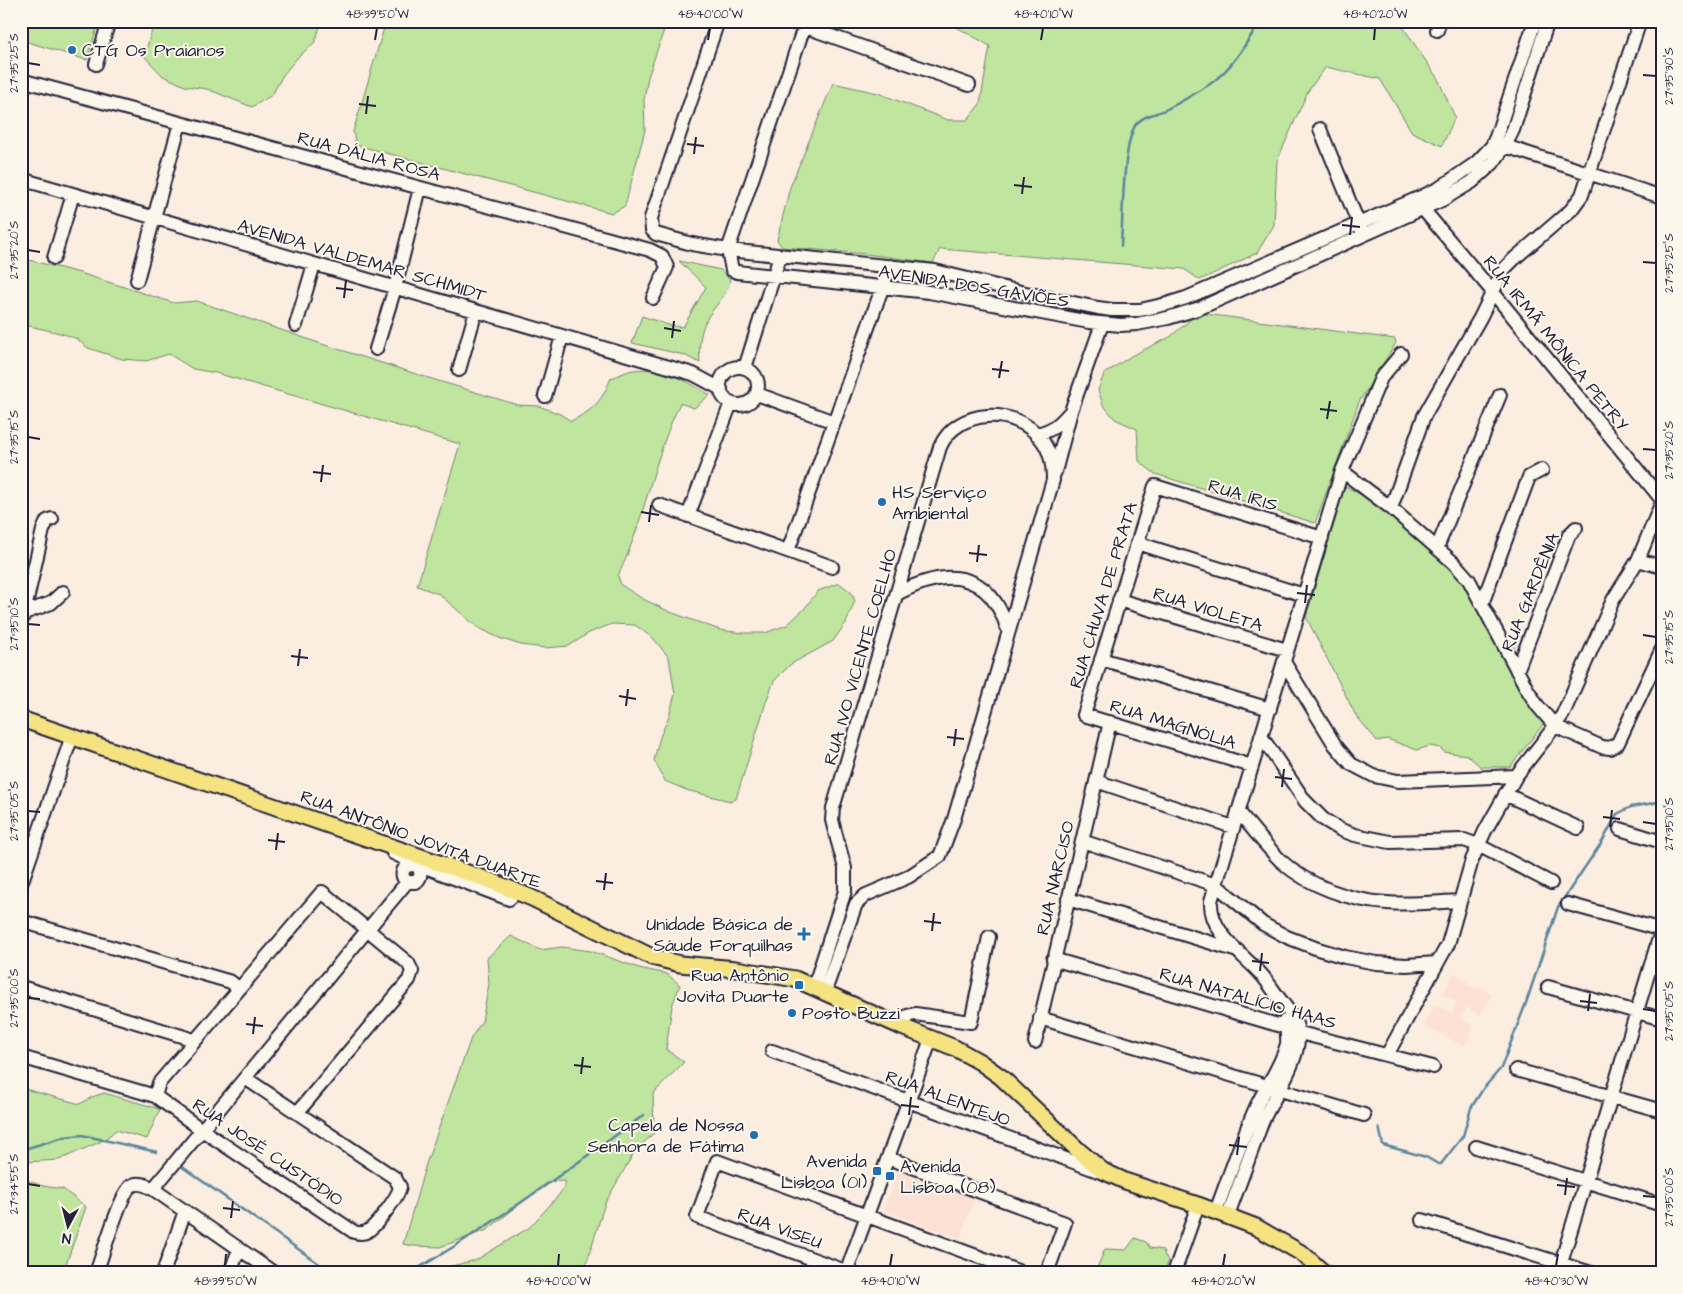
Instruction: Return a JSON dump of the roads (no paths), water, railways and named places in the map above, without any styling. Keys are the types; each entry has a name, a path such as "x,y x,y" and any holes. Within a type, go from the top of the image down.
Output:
{"main road":[{"name":"RUA ANTÔNIO JOVITA DUARTE","path":"21,719 491,881 640,952 665,961 778,975 795,979 820,989 902,1027 963,1052 991,1070 1103,1171 1256,1227 1303,1254 1319,1271"}],"street":[{"path":"96,64 109,21"},
{"name":"AVENIDA DOS GAVIÕES","path":"718,21 651,218 652,230 656,234 681,242 728,250 935,271 1021,292 1112,310 1153,308 1193,295 1361,229"},
{"path":"789,21 969,85"},
{"path":"1361,229 1438,189 1465,171 1492,146 1501,126 1534,21"},
{"path":"1361,229 1422,208 1459,191 1493,163 1513,130 1548,21"},
{"path":"1391,508 1424,416 1480,318 1504,269 1577,203 1590,174 1640,21"},
{"path":"728,250 804,27"},
{"name":"RUA DÁLIA ROSA","path":"21,80 656,252 662,256 667,267 653,298"},
{"path":"137,280 180,123"},
{"path":"1320,129 1361,229"},
{"path":"1505,146 1662,198"},
{"name":"AVENIDA VALDEMAR SCHMIDT","path":"21,179 694,374"},
{"path":"376,349 395,288 420,188"},
{"path":"54,258 73,194"},
{"name":"RUA IRMÃ MÔNICA PETRY","path":"1422,208 1492,291 1662,501"},
{"name":"AVENIDA DOS GAVIÕES","path":"728,250 732,270 737,272 929,292 1102,324 1137,324 1156,321 1200,308 1361,229"},
{"path":"745,368 772,276 780,256"},
{"path":"296,325 314,264"},
{"path":"788,551 890,266"},
{"path":"1016,309 1012,302 1014,296 1021,292"},
{"path":"1153,308 1157,311 1158,315 1156,321"},
{"path":"459,370 476,311"},
{"name":"RUA IVO VICENTE COELHO","path":"862,898 908,877 940,856 954,819 1053,480 1071,411 1102,324"},
{"path":"545,396 562,336"},
{"path":"1222,1213 1250,1120 1273,1088 1284,1083 1295,1054 1298,1032 1292,1015 1280,999 1260,973 1221,931 1213,918 1211,906 1233,827 1342,471 1381,378 1401,354"},
{"path":"694,374 726,372 732,369 745,368 750,371 758,382 757,394 749,403 737,405 731,403 722,395 722,378 726,372"},
{"path":"694,374 721,389"},
{"path":"757,394 834,422"},
{"path":"1437,548 1500,395"},
{"path":"688,516 731,403"},
{"name":"RUA IVO VICENTE COELHO","path":"1036,434 1050,431 1062,422 1071,411"},
{"name":"RUA IVO VICENTE COELHO","path":"820,989 845,891 845,868 834,828 834,808 943,440 956,426 966,421 987,416 1010,419 1028,427 1042,440 1051,460 1053,480"},
{"path":"1482,604 1528,477 1542,470"},
{"path":"1342,471 1391,508 1437,548 1469,580 1537,705 1555,726 1602,747 1610,748 1618,743 1662,649"},
{"name":"RUA ÍRIS","path":"1155,486 1322,538"},
{"name":"RUA CHUVA DE PRATA","path":"1084,715 1155,486"},
{"path":"1387,1055 1448,944 1478,845 1516,776 1563,714 1613,600 1638,560 1662,501"},
{"path":"659,505 832,567"},
{"path":"23,617 43,530 47,521 52,519"},
{"name":"RUA GARDÊNIA","path":"1518,671 1569,535 1576,528"},
{"path":"1137,543 1304,595"},
{"path":"1638,560 1662,566"},
{"path":"896,594 936,578 954,577 965,580 976,584 995,602 1005,618 1008,630"},
{"path":"23,617 51,603 63,592"},
{"name":"RUA VIOLETA","path":"1119,600 1286,656"},
{"path":"1286,656 1335,745 1351,764 1366,774 1398,781 1516,776"},
{"path":"1101,659 1270,709"},
{"name":"RUA MAGNÓLIA","path":"1084,715 1252,766"},
{"name":"RUA NARCISO","path":"1035,1042 1110,722"},
{"path":"21,884 72,736"},
{"path":"1261,736 1313,811 1336,827 1355,835 1376,840 1403,842 1464,840 1478,845 1551,883"},
{"path":"1096,781 1233,827"},
{"path":"1506,794 1578,828"},
{"path":"1238,811 1281,861 1294,871 1321,886 1349,896 1379,903 1404,904 1460,901"},
{"path":"1620,829 1662,842"},
{"path":"1082,841 1216,885 1264,924 1287,937 1318,949 1376,963 1406,965 1438,963"},
{"path":"388,844 394,854 509,899 517,892"},
{"path":"153,1189 407,882 403,877 403,871 407,866 417,864"},
{"path":"820,989 853,909 862,898 845,891"},
{"path":"155,1096 159,1083 322,892 408,963 412,971 409,980 297,1113 245,1078"},
{"path":"1068,899 1238,951"},
{"path":"1559,1268 1662,929 1568,904"},
{"path":"21,921 231,982 239,989"},
{"path":"902,1027 907,1016 915,1014 971,1022 989,936"},
{"name":"RUA NATALÍCIO HAAS","path":"1054,959 1298,1032 1433,1067"},
{"path":"1548,986 1662,1019"},
{"path":"21,987 188,1038 194,1042"},
{"path":"1273,1088 1273,1078 1287,1042 1280,999"},
{"path":"1040,1018 1364,1115"},
{"path":"848,1272 931,1039"},
{"name":"RUA ALENTEJO","path":"772,1051 1113,1176"},
{"name":"RUA JOSÉ CUSTÓDIO","path":"21,1057 155,1096 202,1130 354,1232 363,1233 372,1228 398,1195 400,1187 395,1178 297,1113"},
{"path":"1516,1070 1662,1111"},
{"path":"1059,1157 1067,1149 1067,1139"},
{"path":"1476,1147 1662,1204"},
{"path":"888,1158 1065,1223 1047,1273"},
{"name":"RUA VISEU","path":"848,1272 697,1217 717,1161 867,1216"},
{"path":"96,1273 126,1191 131,1185 138,1183 145,1184 153,1189 274,1273"},
{"path":"1174,1273 1198,1205"},
{"path":"163,1273 185,1211"},
{"path":"867,1216 1023,1273"},
{"path":"1422,1220 1559,1268 1591,1273"},
{"path":"230,1273 239,1249"}],"waterway":[{"path":"1121,246 1128,148 1131,134 1136,124 1146,117 1167,109 1218,78 1238,56 1260,21"},
{"path":"1379,1127 1383,1145 1426,1157 1441,1164 1463,1136 1471,1108 1483,1089 1501,1068 1526,1003 1558,907 1602,842 1617,814 1631,807 1662,800"},
{"path":"410,1273 500,1217 644,1115"},
{"path":"21,1150 64,1137 82,1135 157,1152"},
{"path":"181,1166 332,1273"}],"place":[{"name":"CTG Os Praianos","path":"72,50"},
{"name":"HS Serviço Ambiental","path":"882,502"},
{"name":"Unidade Básica de Sáude Forquilhas","path":"804,934"},
{"name":"Rua Antônio Jovita Duarte","path":"799,985"},
{"name":"Posto Buzzi","path":"792,1013"},
{"name":"Capela de Nossa Senhora de Fátima","path":"754,1135"},
{"name":"Avenida Lisboa (01)","path":"877,1171"},
{"name":"Avenida Lisboa (08)","path":"890,1176"}]}
